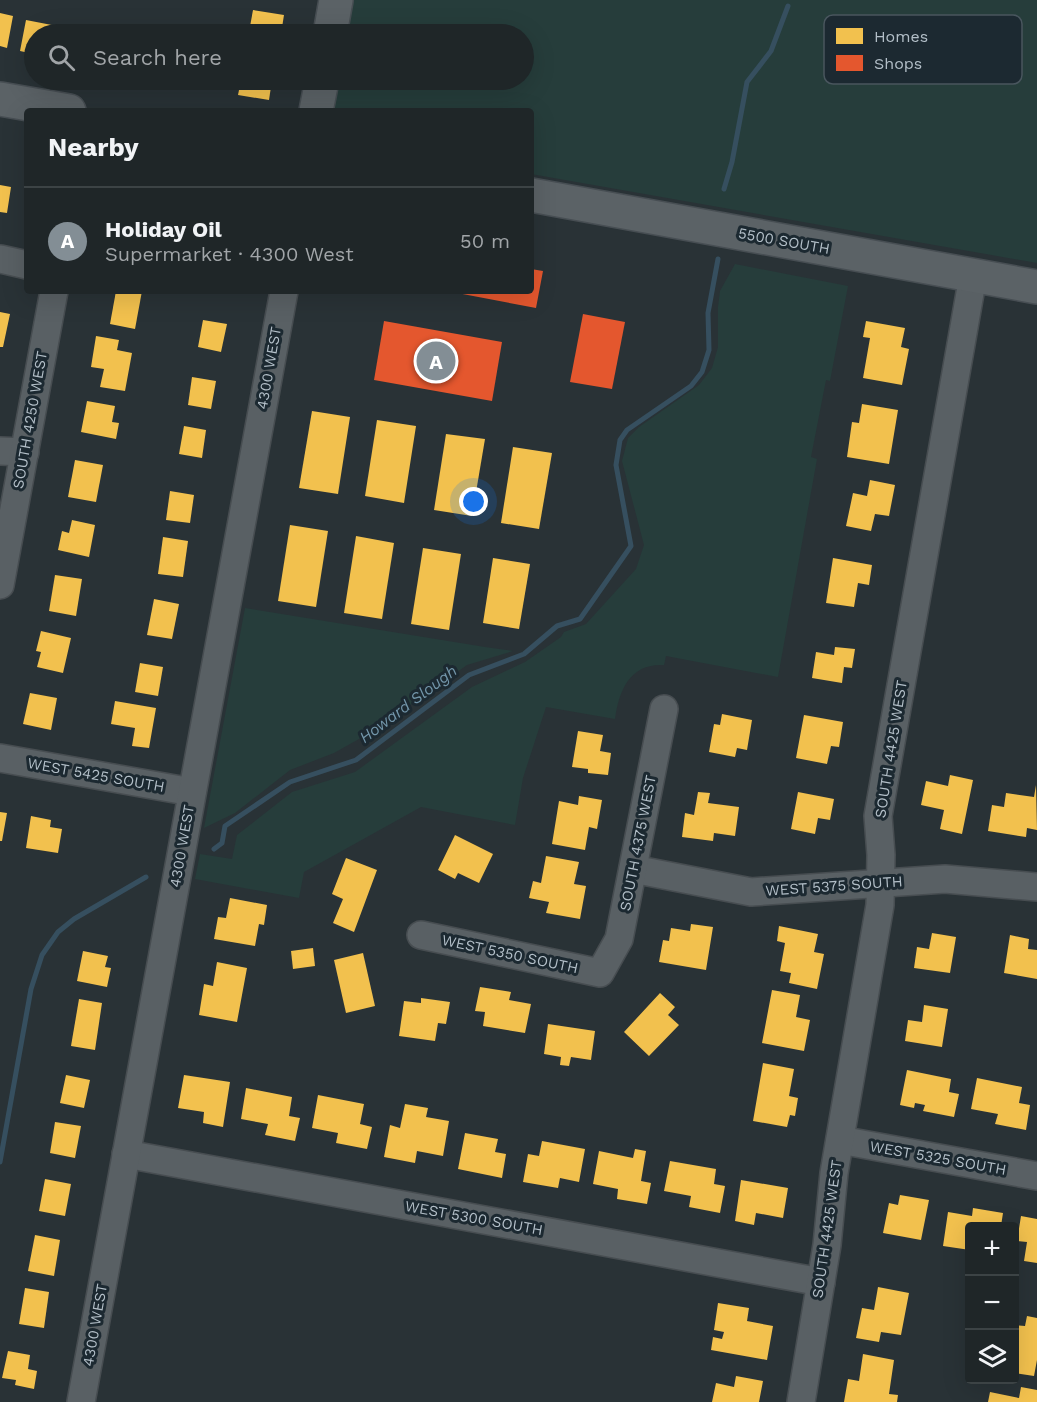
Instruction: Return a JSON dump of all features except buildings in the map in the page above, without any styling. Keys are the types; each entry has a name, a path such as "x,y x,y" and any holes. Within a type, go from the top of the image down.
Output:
{"main road":[{"path":"332,24 336,0"},
{"path":"317,108 320,90"},
{"path":"0,99 52,108"},
{"name":"5500 SOUTH","path":"534,196 1037,287"}],"street":[{"path":"0,259 24,264"},
{"name":"SOUTH 4425 WEST","path":"801,1402 821,1282 840,1140 880,905 881,855 878,816 973,276"},
{"name":"SOUTH 4250 WEST","path":"0,585 12,451 53,294"},
{"name":"4300 WEST","path":"81,1402 283,294"},
{"name":"SOUTH 4375 WEST","path":"600,973 619,939 664,709"},
{"name":"WEST 5425 SOUTH","path":"0,758 192,792"},
{"name":"WEST 5375 SOUTH","path":"633,869 751,892 945,879 1037,887"},
{"name":"WEST 5350 SOUTH","path":"421,934 600,973"},
{"name":"WEST 5325 SOUTH","path":"840,1140 1037,1176"},
{"name":"WEST 5300 SOUTH","path":"126,1155 821,1282"}],"green space":[{"path":"353,0 1037,0 1037,263 534,175 534,108 334,108 337,90 534,90 534,24 349,24"},
{"path":"735,264 848,286 830,381 826,380 811,457 817,459 778,677 666,656 664,665 643,669 628,680 620,698 615,719 546,707 523,778 515,825 421,807 304,872 299,898 195,879 200,854 232,859 237,835 292,792 355,772 472,687 525,662 561,637 564,632 586,624 636,569 644,545 622,461 628,438 639,427 699,385 712,368 718,347 720,291"},
{"path":"245,608 513,651 467,665 375,730 334,753 290,770 235,813 204,828"}],"waterway":[{"name":"Howard Slough","path":"724,189 732,162 747,82 771,51 788,6"},
{"name":"Howard Slough","path":"214,849 222,843 225,826 290,782 356,760 469,675 524,654 557,626 580,619 631,546 616,465 620,440 627,430 691,386 702,372 709,350 708,313 718,259"},
{"name":"Howard Slough","path":"0,1162 31,989 42,955 58,932 74,919 146,877"}],"place":[{"name":"Holiday Oil","path":"436,361"}]}
